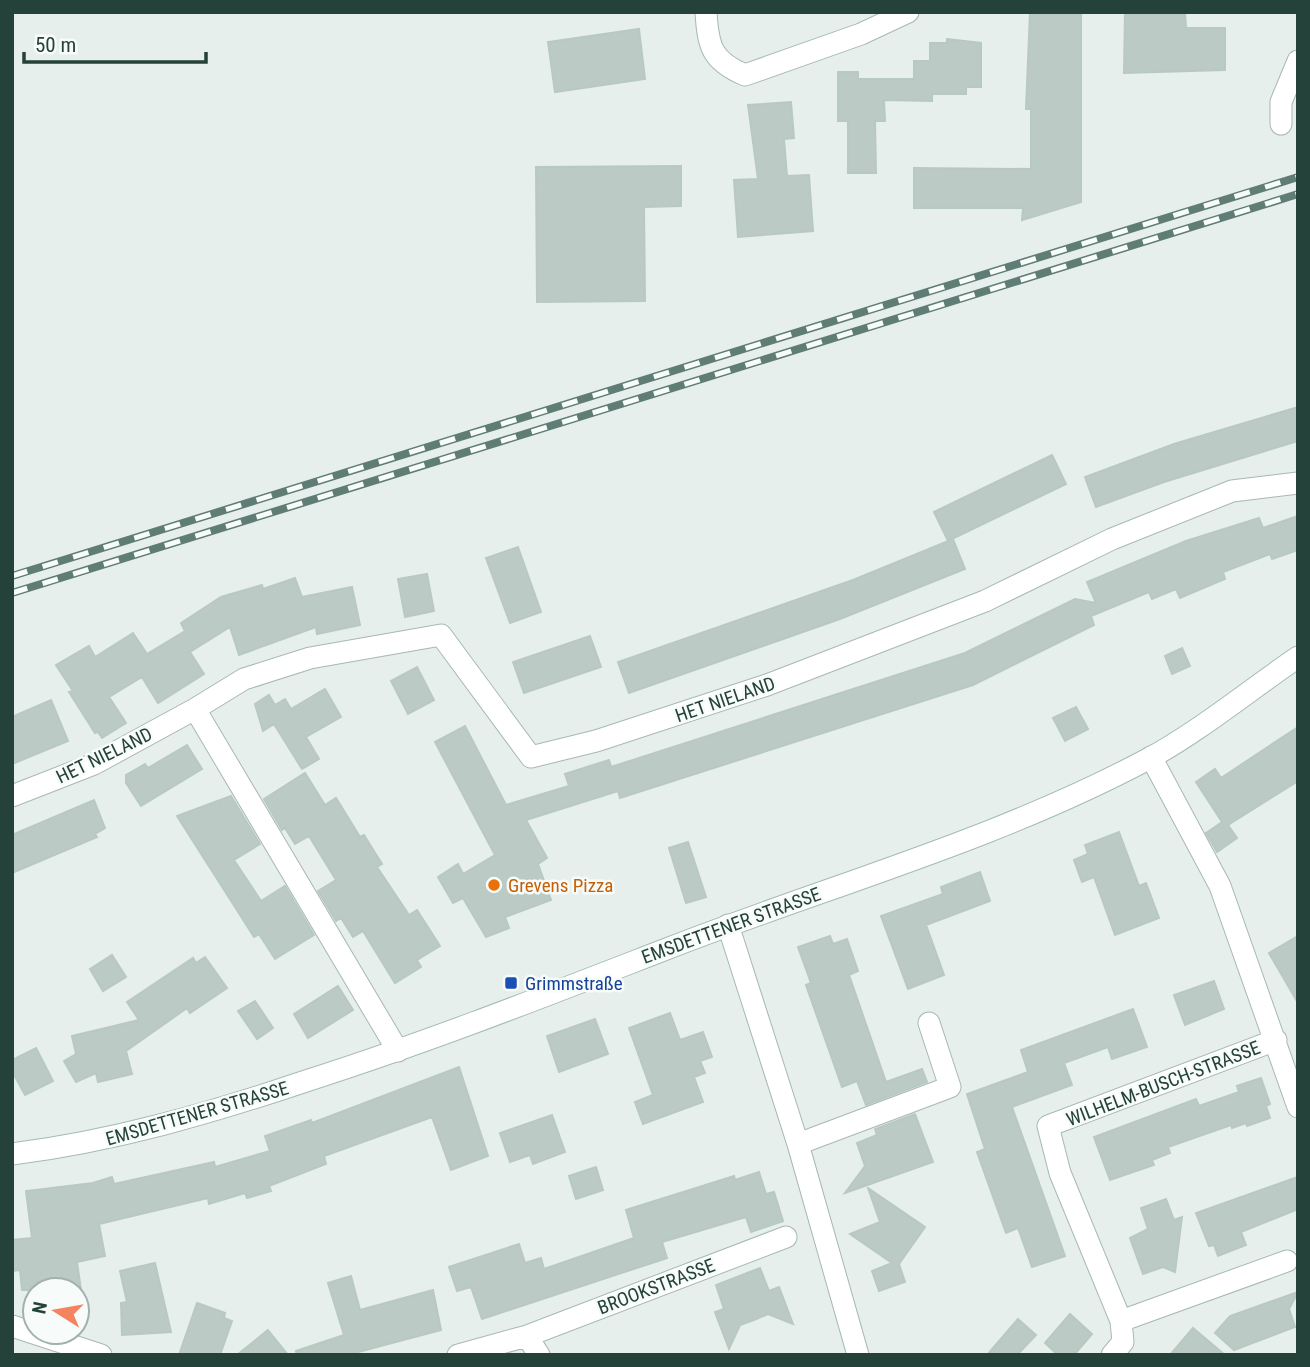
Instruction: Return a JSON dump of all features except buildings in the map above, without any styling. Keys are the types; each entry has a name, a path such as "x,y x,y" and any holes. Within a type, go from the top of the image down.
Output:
{"street":[{"path":"706,12 708,38 722,65 744,75 861,34 908,12"},
{"path":"1281,124 1281,102 1298,61"},
{"name":"HET NIELAND","path":"12,796 94,764 244,679 310,658 441,635 531,757 596,741 767,685 985,601 1112,539 1232,491 1298,483"},
{"name":"EMSDETTENER STRASSE","path":"12,1154 107,1140 160,1126 398,1051 728,925 1039,811 1152,757 1298,657"},
{"path":"195,709 398,1051"},
{"name":"WILHELM-BUSCH-STRASSE","path":"1152,757 1220,886 1298,1107"},
{"path":"728,925 798,1144 854,1354"},
{"path":"798,1144 950,1087 929,1023"},
{"name":"WILHELM-BUSCH-STRASSE","path":"1121,1321 1060,1173 1048,1126 1276,1040"},
{"name":"BROOKSTRASSE","path":"457,1355 527,1336 786,1237"},
{"path":"1112,1355 1123,1342 1121,1321 1287,1262"},
{"path":"12,1325 101,1355"},
{"path":"527,1336 539,1355"}],"railway":[{"path":"12,576 1298,177"},
{"path":"12,593 1298,194"}],"place":[{"name":"Grevens Pizza","path":"494,885"},
{"name":"Grimmstraße","path":"511,983"}]}
